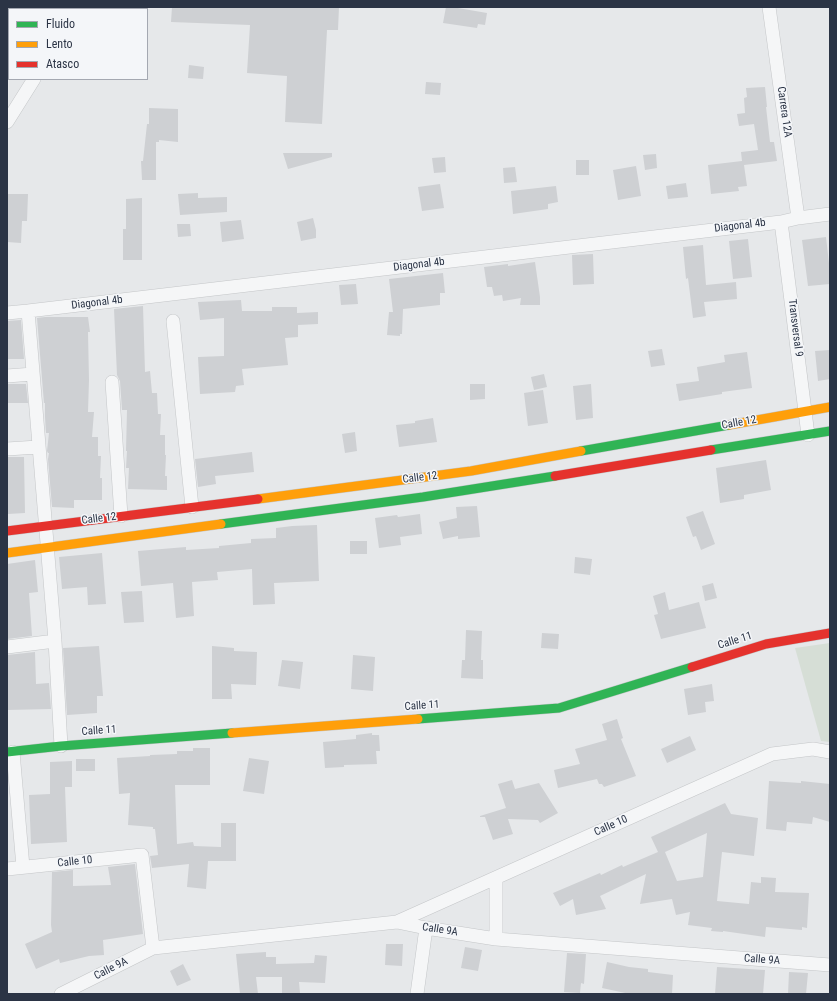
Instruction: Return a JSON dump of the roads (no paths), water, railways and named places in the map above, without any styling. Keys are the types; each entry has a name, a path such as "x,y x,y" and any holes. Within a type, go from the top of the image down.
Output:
{"street":[{"name":"Carrera 12A","path":"769,7 798,218"},
{"path":"7,122 33,80"},
{"name":"Diagonal 4b","path":"7,313 781,222 798,218 830,214"},
{"name":"Transversal 9","path":"781,222 808,435"},
{"path":"28,311 46,547 55,641 61,746"},
{"path":"173,321 192,507"},
{"path":"7,376 33,374"},
{"path":"112,382 121,516"},
{"name":"Calle 12","path":"7,531 192,507 251,510 423,497 547,467 805,411 830,407"},
{"name":"Calle 12","path":"7,552 46,547 471,471 547,467 830,431"},
{"path":"7,449 38,447"},
{"name":"Calle 11","path":"10,752 61,746 559,708 766,644 830,633"},
{"path":"7,646 55,641"},
{"name":"Calle 10","path":"397,922 772,754 813,749 830,752"},
{"path":"10,752 23,867"},
{"name":"Calle 10","path":"7,869 142,855 152,948"},
{"path":"496,878 496,939"},
{"name":"Calle 9A","path":"61,994 152,948 397,922 496,939 830,965"},
{"path":"417,994 426,928"}]}
